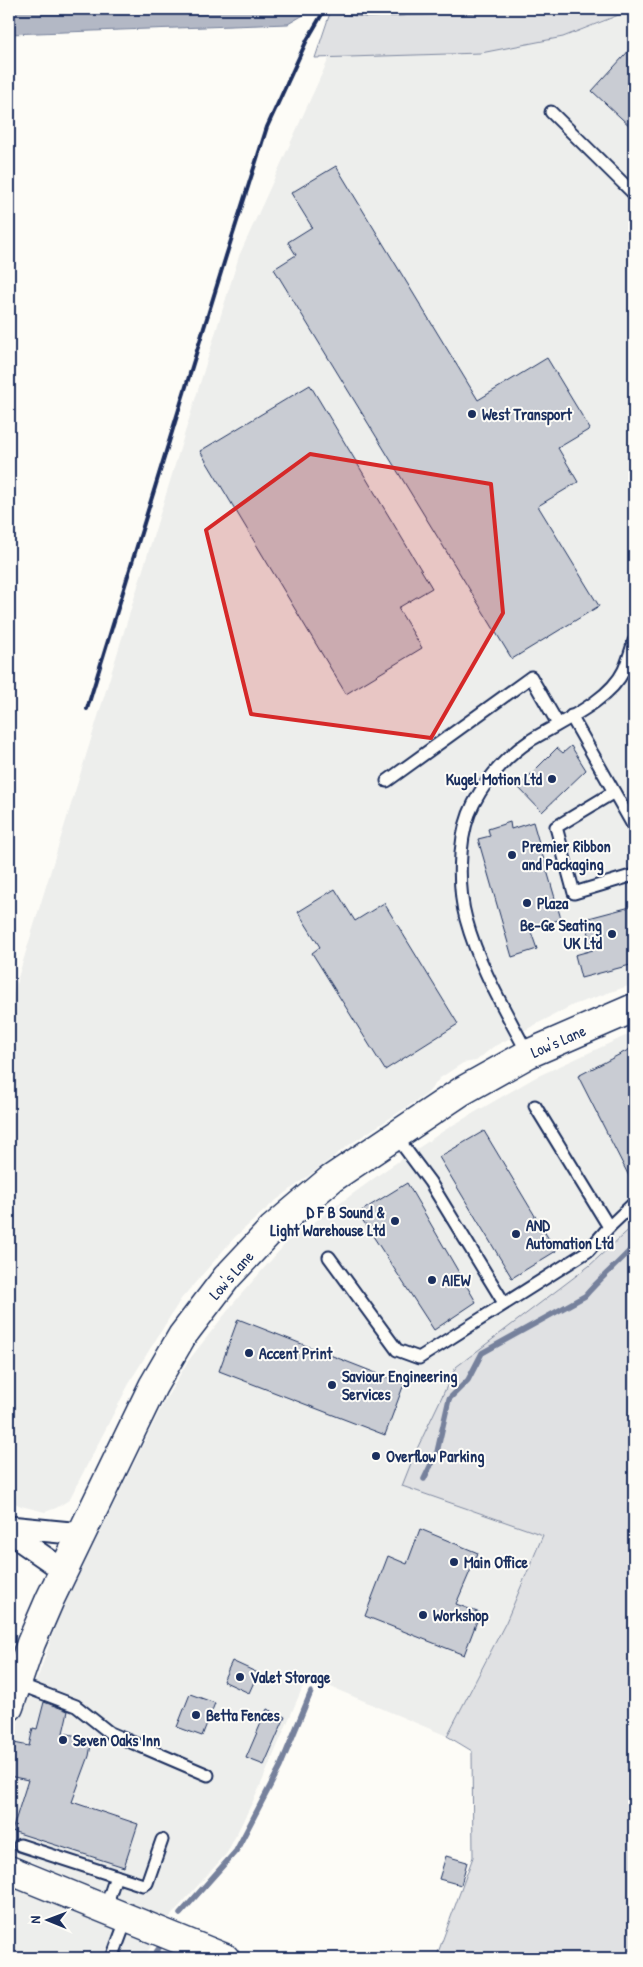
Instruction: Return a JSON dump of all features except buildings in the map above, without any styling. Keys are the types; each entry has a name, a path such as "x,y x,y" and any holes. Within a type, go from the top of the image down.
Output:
{"street":[{"name":"Low's Lane","path":"13,1695 31,1643 63,1570 165,1365 182,1336 227,1277 272,1229 331,1179 462,1091 528,1054 634,1008"},
{"path":"9,1527 81,1534"},
{"path":"9,1527 24,1543 63,1570"},
{"path":"9,1870 116,1914 197,1953 225,1958"}],"lane":[{"path":"551,112 634,194"},
{"path":"528,1054 478,954 466,918 460,882 461,853 469,815 480,793 513,751 599,701 624,672 634,644"},
{"path":"387,782 531,677 558,724"},
{"path":"571,716 634,828"},
{"path":"614,792 556,828 574,893 634,875"},
{"path":"535,1106 609,1227"},
{"path":"395,1136 430,1182 504,1303"},
{"path":"329,1257 398,1350 419,1358 588,1251 634,1203"},
{"path":"13,1695 76,1706 110,1733 208,1775"},
{"path":"20,1845 143,1885 147,1883 162,1840"},
{"path":"112,1958 116,1914 116,1876"}],"highlighted area":[{"path":"310,454 491,484 503,613 431,738 251,714 206,530"}],"shaded area":[{"path":"9,9 512,9 474,13 367,17 340,13 307,13 288,24 9,34"},
{"path":"512,9 634,9 563,37 481,53 315,58 330,13 367,17 474,13"},
{"path":"628,13 634,19 634,736 629,744 634,754 634,984 573,1005 493,1047 476,1061 463,1063 440,1078 427,1094 349,1145 274,1202 235,1237 181,1299 132,1378 69,1500 45,1512 21,1506 9,1500 9,1007 239,256 330,56 481,53 563,37"},
{"path":"634,1032 634,1225 589,1266 402,1486 543,1535 506,1622 447,1736 307,1677 258,1791 227,1853 167,1920 9,1852 9,1742 12,1742 21,1713 39,1674 59,1616 163,1404 188,1361 237,1299 287,1242 384,1171 448,1128 536,1077"},
{"path":"634,1225 634,1958 436,1958 473,1857 472,1751 447,1736 506,1622 543,1535 402,1486 415,1453 456,1367 589,1266"},
{"path":"9,1882 154,1942 143,1958 9,1958"}],"waterway":[{"path":"424,1479 437,1452 449,1399 468,1380 482,1353 585,1296 634,1246"},
{"path":"180,1914 236,1851 280,1767 311,1692"},
{"path":"152,1958 159,1948"}],"railway":[{"path":"87,709 267,127 307,40 325,9"}],"place":[{"name":"West Transport","path":"472,414"},
{"name":"Kugel Motion Ltd","path":"552,779"},
{"name":"Premier Ribbon and Packaging","path":"512,855"},
{"name":"Plaza","path":"527,903"},
{"name":"Be-Ge Seating UK Ltd","path":"612,934"},
{"name":"D F B Sound & Light Warehouse Ltd","path":"395,1221"},
{"name":"AND Automation Ltd","path":"516,1234"},
{"name":"AIEW","path":"432,1280"},
{"name":"Accent Print","path":"249,1353"},
{"name":"Saviour Engineering Services","path":"332,1385"},
{"name":"Overflow Parking","path":"376,1456"},
{"name":"Main Office","path":"454,1562"},
{"name":"Workshop","path":"423,1615"},
{"name":"Valet Storage","path":"240,1677"},
{"name":"Betta Fences","path":"196,1715"},
{"name":"Seven Oaks Inn","path":"63,1740"}]}
